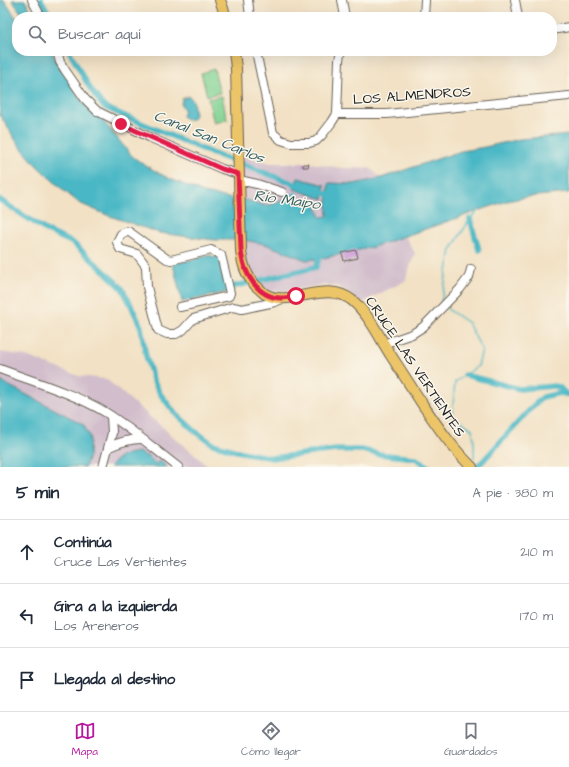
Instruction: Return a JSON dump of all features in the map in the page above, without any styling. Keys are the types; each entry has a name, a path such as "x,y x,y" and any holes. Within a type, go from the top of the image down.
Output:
{"main road":[{"path":"220,0 224,12"},
{"name":"CRUCE LAS VERTIENTES","path":"235,56 240,244 243,263 251,280 266,294 284,298 328,292 347,297 361,309 447,440 470,465"}],"street":[{"path":"32,0 38,12"},
{"path":"248,0 249,12"},
{"path":"342,0 343,12"},
{"path":"424,12 425,0"},
{"path":"515,0 517,12"},
{"path":"557,29 569,28"},
{"path":"58,56 60,62 85,99 97,111 151,138 257,184 282,192"},
{"name":"LOS ALMENDROS","path":"257,56 273,133 282,140 291,143 310,143 316,141 337,114 387,114 569,96"},
{"path":"337,114 340,56"},
{"path":"180,306 229,296 230,293 228,282 221,255 211,250 170,260 128,231 124,232 118,237 117,242 120,249 137,254 146,266 147,287 158,330 163,333 176,334 183,330 193,319 233,307 242,309 275,302 284,298"},
{"path":"383,344 412,334 423,327 460,289 469,277 471,269"},
{"path":"0,369 83,400 110,416 178,467"},
{"path":"103,467 112,433 110,416"},
{"path":"109,447 130,439 141,439"}],"shaded area":[{"path":"241,156 271,163 311,163 342,168 370,168 381,178 405,236 415,253 405,281 361,303 349,293 337,286 321,285 286,291 269,291 258,284 245,264"},
{"path":"0,352 26,356 79,376 106,379 209,467 0,467"}],"green space":[{"path":"214,69 220,93 207,96 201,73"},
{"path":"222,96 227,120 214,123 208,99"}],"water":[{"name":"Río Maipo","path":"0,0 4,0 12,12 12,56 54,56 83,103 104,122 132,156 166,177 204,193 242,199 264,205 270,205 289,198 299,202 300,200 316,205 321,217 328,216 327,203 329,183 354,184 381,178 461,151 520,139 569,135 569,193 527,197 507,201 373,247 319,259 306,260 265,244 244,240 214,240 159,233 107,215 79,203 37,166 18,144 0,115"},
{"path":"12,0 25,0 32,12 20,12"},
{"path":"188,96 193,100 195,115 192,119 186,120 182,116 184,110 181,104 182,99"},
{"path":"298,178 325,185 323,199 294,189"},
{"path":"211,255 212,258 219,256 228,292 182,302 173,264"},
{"path":"0,381 83,424 90,437 89,456 85,467 0,467"},
{"path":"138,452 150,458 155,464 160,461 167,467 110,467 122,456"}],"building":[{"path":"303,164 309,164 308,167 303,167"},
{"path":"356,250 358,258 344,261 342,253"}],"waterway":[{"name":"Canal San Carlos","path":"41,0 48,12"},
{"name":"Canal San Carlos","path":"72,56 91,90 104,107 211,153 303,187"},
{"name":"Canal San Carlos","path":"317,191 335,198"},
{"name":"Río Maipo","path":"290,206 295,195"},
{"path":"0,200 47,231 73,243 122,288 141,327 146,356 153,380 161,395 175,413 195,431 213,444 237,451 272,458 336,450 362,450 378,454 415,458 429,467"},
{"path":"441,303 451,250 470,219 478,211"},
{"path":"470,219 479,250"},
{"path":"227,288 316,267 321,253"},
{"path":"446,308 468,323 482,350 478,366 455,382 452,416 472,429 474,439 474,458"},
{"path":"465,375 520,389 554,386 559,387 566,394"},
{"path":"475,467 482,462 543,397 560,393 569,395"}],"route":[{"path":"121,124 222,169 238,174 241,256 245,270 254,284 266,294 284,298 296,296"}]}
